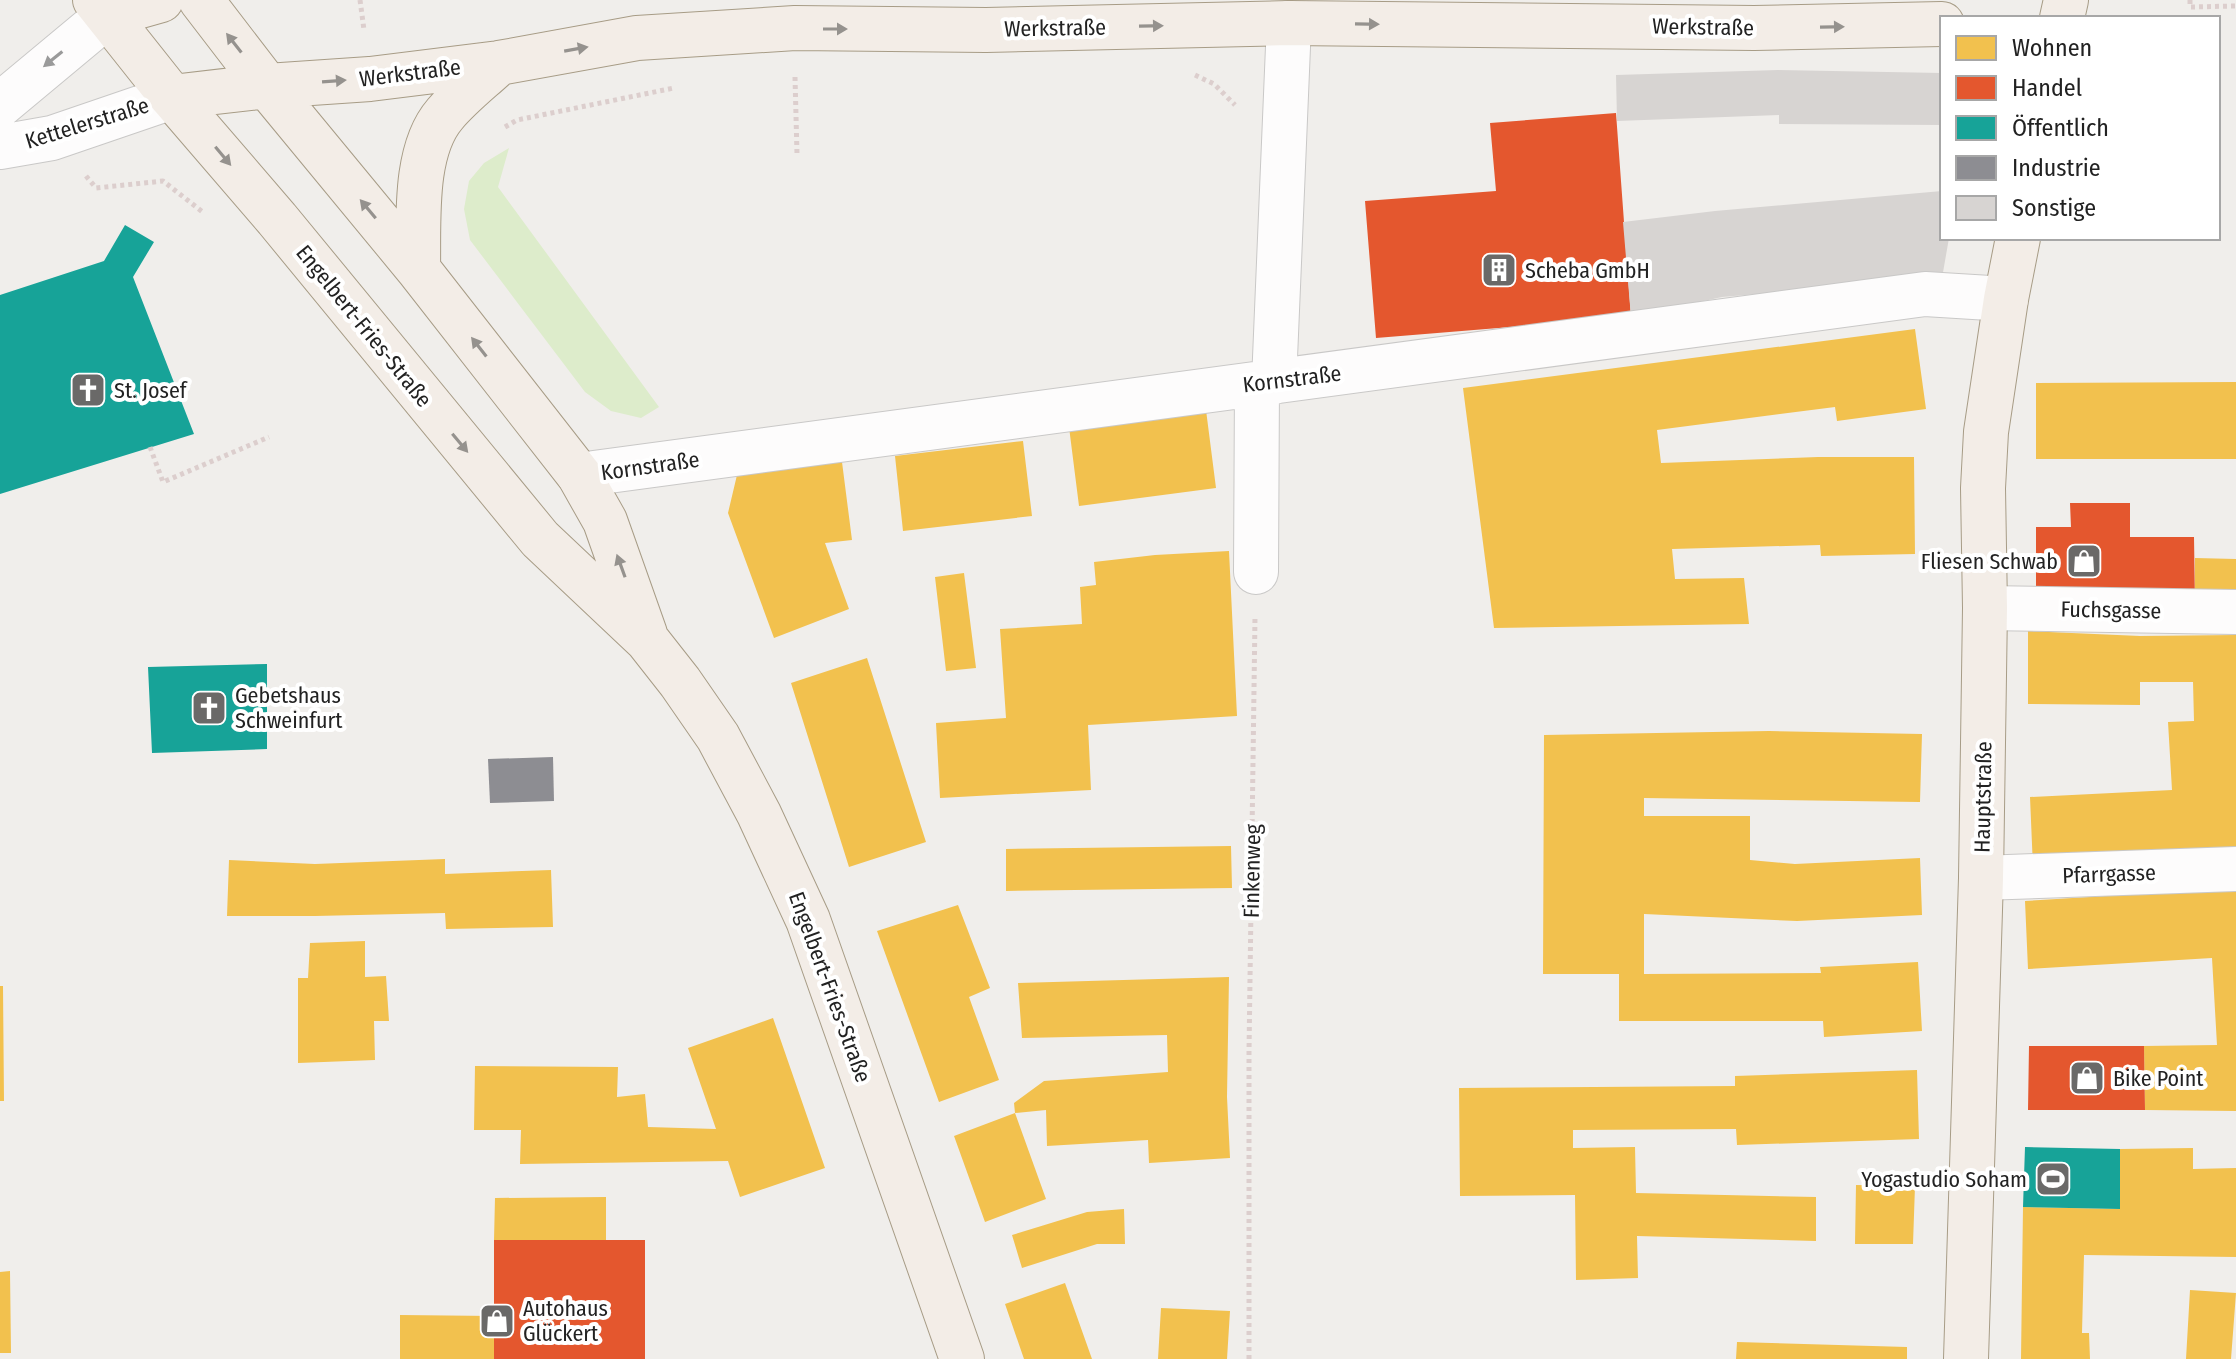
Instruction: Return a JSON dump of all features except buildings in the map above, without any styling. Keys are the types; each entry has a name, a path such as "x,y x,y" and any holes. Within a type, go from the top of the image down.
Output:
{"main road":[{"path":"101,7 161,0"},
{"name":"Engelbert-Fries-Straße","path":"201,0 579,475 605,521 647,640"},
{"name":"Engelbert-Fries-Straße","path":"101,7 172,97 277,219 540,539 647,640 718,737 759,814 808,920 962,1359"},
{"name":"Werkstraße","path":"172,97 370,79 499,63 637,38 795,28 986,30 1289,23 1754,28 1940,24"},
{"path":"418,269 419,178 427,148 443,115 499,63"},
{"name":"Hauptstraße","path":"1966,1359 1981,878 1985,608 1983,488 1986,432 2018,240"}],"street":[{"name":"Kettelerstraße","path":"0,105 101,7"},
{"path":"1256,572 1289,23"},
{"name":"Kettelerstraße","path":"0,147 52,138 172,97"},
{"name":"Kornstraße","path":"579,475 1925,294 2006,299"},
{"name":"Fuchsgasse","path":"1985,608 2236,612"},
{"name":"Pfarrgasse","path":"1981,878 2236,869"}],"path":[{"path":"2190,0 2190,7 2236,6"},
{"path":"1193,74 1214,84 1241,112"},
{"path":"780,81 795,80"},
{"path":"496,132 517,120 676,88"},
{"path":"150,447 163,482 269,437"},
{"name":"Finkenweg","path":"1249,1359 1249,1052 1256,572"}],"green space":[{"path":"509,148 498,187 659,407 641,418 611,411 585,392 470,240 464,209 469,181 484,163"}],"place":[{"name":"Scheba GmbH","path":"1499,270"},
{"name":"St. Josef","path":"88,390"},
{"name":"Fliesen Schwab","path":"2084,561"},
{"name":"Gebetshaus Schweinfurt","path":"209,708"},
{"name":"Bike Point","path":"2087,1078"},
{"name":"Yogastudio Soham","path":"2053,1179"},
{"name":"Autohaus Glückert","path":"497,1321"}]}
